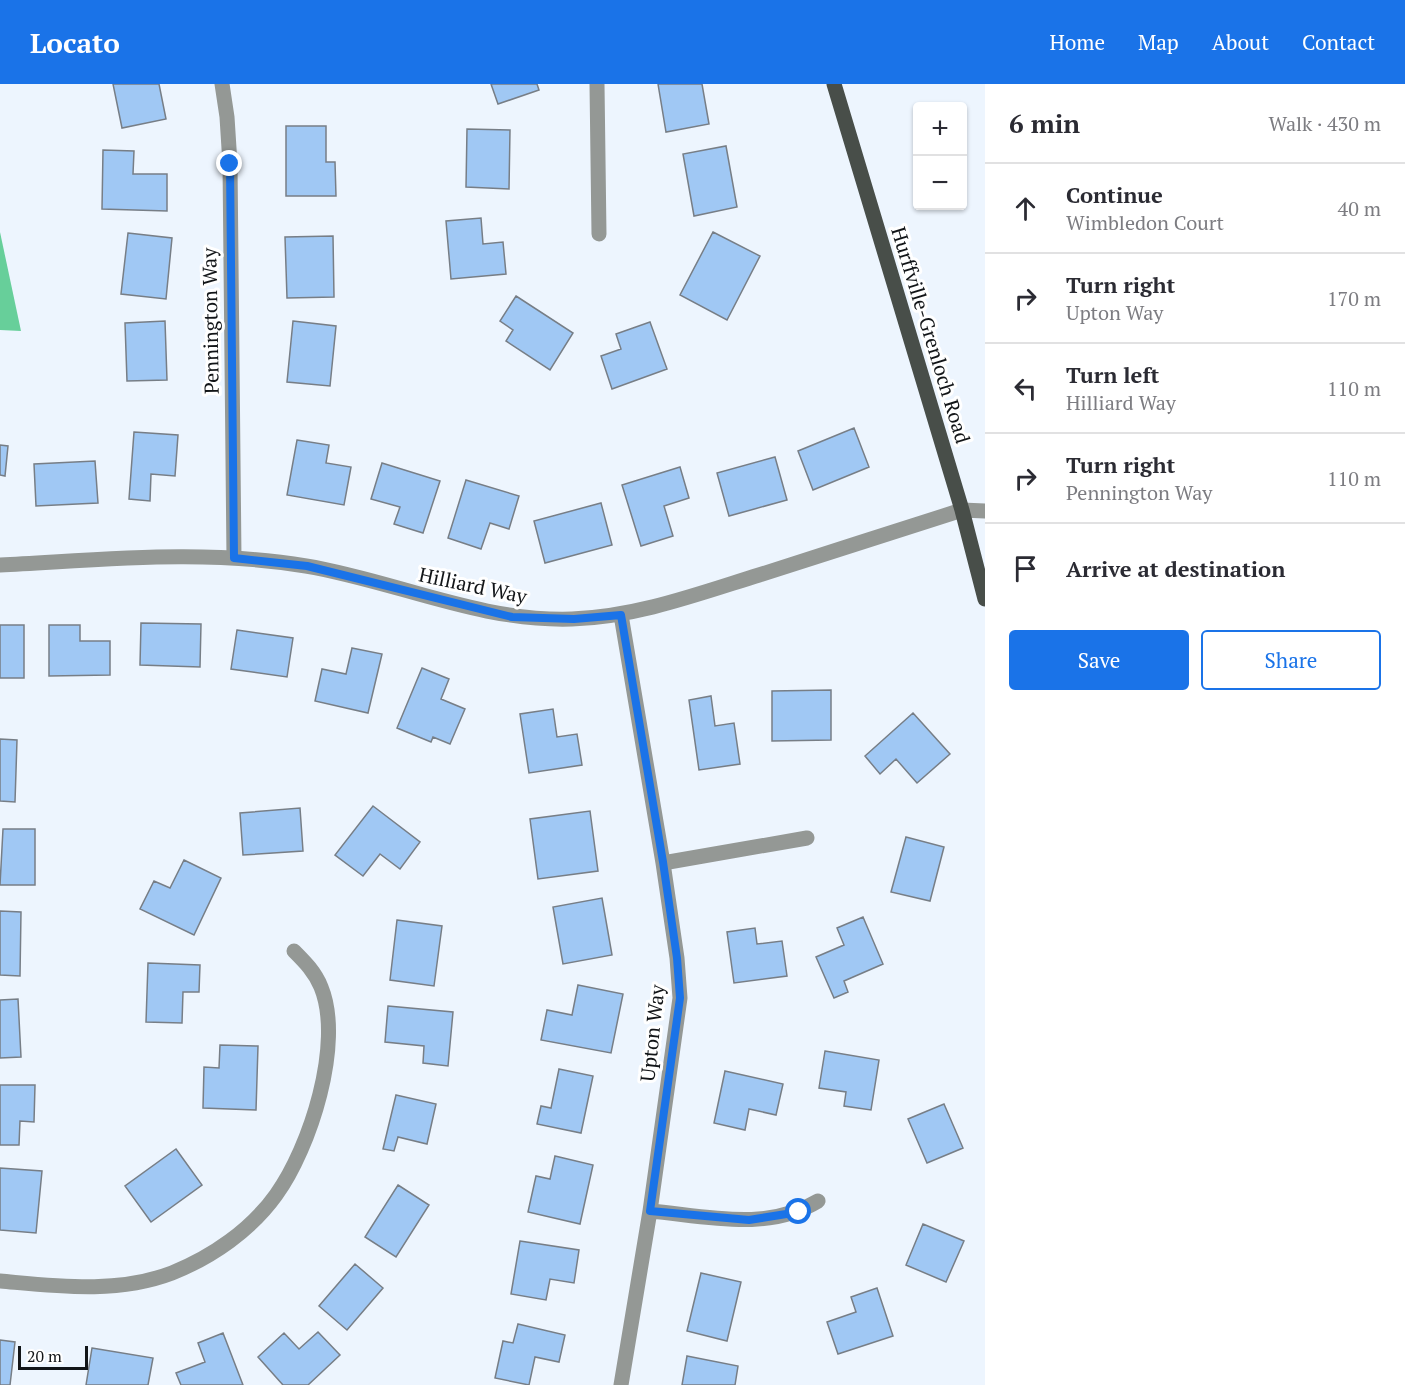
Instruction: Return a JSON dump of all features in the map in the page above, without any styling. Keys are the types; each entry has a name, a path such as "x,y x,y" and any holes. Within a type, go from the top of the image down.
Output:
{"main road":[{"name":"Hurffville-Grenloch Road","path":"834,84 962,510 985,599"}],"street":[{"name":"Pennington Way","path":"222,84 230,164 234,558"},
{"path":"597,84 599,234"},
{"name":"Hilliard Way","path":"0,565 192,556 234,558 307,566 336,572 512,617 574,619 621,615 689,597 962,510"},
{"path":"962,510 985,511"},
{"name":"Upton Way","path":"621,615 663,862 677,958 680,998 650,1211 621,1385"},
{"path":"663,862 807,838"},
{"path":"0,1281 83,1288 112,1286 170,1274 224,1246 251,1224 276,1196 297,1162 313,1123 324,1078 328,1035 327,1007 321,987 311,968 294,951"},
{"path":"650,1211 749,1220 799,1212 818,1201"}],"green space":[{"path":"0,232 21,331 0,330"}],"building":[{"path":"113,84 159,84 166,119 122,128"},
{"path":"491,84 537,84 539,90 498,104"},
{"path":"658,84 702,84 709,124 666,132"},
{"path":"286,126 326,126 326,162 335,162 336,196 286,196"},
{"path":"467,129 510,130 509,189 466,187"},
{"path":"726,146 737,207 694,216 683,154"},
{"path":"103,150 134,151 133,174 167,174 167,211 102,209"},
{"path":"481,218 483,244 503,242 506,274 451,279 446,221"},
{"path":"713,232 760,256 727,320 680,295"},
{"path":"128,233 172,238 166,299 121,294"},
{"path":"333,236 334,297 287,298 285,237"},
{"path":"516,296 573,333 550,370 506,341 513,330 500,321"},
{"path":"165,321 167,380 127,381 125,323"},
{"path":"293,321 336,326 330,386 287,382"},
{"path":"650,322 667,369 612,389 601,356 621,349 616,334"},
{"path":"854,428 869,467 813,490 798,451"},
{"path":"134,432 178,435 175,476 151,474 150,501 129,499"},
{"path":"297,440 329,445 326,463 351,467 344,505 287,495"},
{"path":"0,445 8,446 5,476 0,475"},
{"path":"775,457 787,500 729,516 717,473"},
{"path":"95,461 98,503 36,506 34,464"},
{"path":"382,463 440,481 423,533 394,524 400,507 371,499"},
{"path":"680,467 689,498 664,506 673,536 641,546 622,485"},
{"path":"466,480 519,496 509,529 490,523 481,549 448,538"},
{"path":"601,503 612,545 545,563 534,521"},
{"path":"141,623 201,624 200,667 140,665"},
{"path":"0,625 24,625 24,678 0,678"},
{"path":"49,625 80,625 80,641 110,641 110,675 49,676"},
{"path":"237,630 293,638 287,677 231,669"},
{"path":"352,648 382,654 368,713 315,701 322,669 346,674"},
{"path":"422,668 449,679 441,699 465,709 450,744 433,737 431,742 397,728"},
{"path":"831,690 831,740 772,741 772,691"},
{"path":"711,696 715,726 734,723 740,764 699,770 689,700"},
{"path":"553,709 557,737 577,734 582,765 529,773 520,714"},
{"path":"913,713 950,754 917,783 896,759 880,774 865,756"},
{"path":"0,739 17,740 15,802 0,801"},
{"path":"373,806 420,842 400,869 380,854 363,876 335,855"},
{"path":"300,808 303,851 243,855 240,813"},
{"path":"590,811 598,871 538,879 530,819"},
{"path":"3,829 35,829 35,885 0,885"},
{"path":"906,837 944,847 930,901 891,892"},
{"path":"184,860 221,878 194,935 140,909 154,881 170,888"},
{"path":"602,898 612,955 563,964 553,907"},
{"path":"0,911 21,912 20,976 0,975"},
{"path":"863,917 883,964 844,981 848,992 834,998 816,957 844,945 837,928"},
{"path":"397,920 442,926 434,986 390,980"},
{"path":"755,928 757,944 782,941 787,976 734,983 727,932"},
{"path":"148,963 200,965 199,992 183,992 182,1023 146,1022"},
{"path":"578,985 623,994 611,1053 541,1040 547,1010 572,1015"},
{"path":"18,999 21,1057 0,1058 0,1000"},
{"path":"388,1006 453,1012 448,1066 423,1063 424,1046 385,1042"},
{"path":"220,1045 258,1046 256,1110 203,1108 204,1067 219,1068"},
{"path":"825,1051 879,1060 871,1110 844,1106 846,1092 819,1088"},
{"path":"559,1069 593,1076 581,1133 537,1124 541,1106 551,1108"},
{"path":"725,1071 783,1084 776,1115 749,1109 745,1130 714,1123"},
{"path":"0,1085 35,1085 34,1122 20,1121 19,1145 0,1145"},
{"path":"396,1095 436,1104 427,1144 398,1137 394,1151 383,1149"},
{"path":"944,1104 963,1148 927,1163 908,1119"},
{"path":"176,1149 202,1185 151,1222 125,1186"},
{"path":"555,1156 593,1165 580,1224 528,1212 536,1176 550,1179"},
{"path":"0,1168 42,1171 36,1233 0,1230"},
{"path":"398,1185 429,1205 396,1257 365,1237"},
{"path":"923,1224 964,1241 946,1282 906,1265"},
{"path":"520,1241 579,1250 574,1283 550,1279 546,1300 511,1294"},
{"path":"355,1264 383,1288 347,1330 319,1306"},
{"path":"701,1273 741,1282 727,1341 687,1331"},
{"path":"877,1288 893,1336 838,1354 827,1322 856,1312 851,1297"},
{"path":"518,1324 565,1335 559,1362 535,1357 529,1385 495,1378 503,1341 513,1343"},
{"path":"318,1332 340,1355 308,1385 283,1385 258,1357 284,1333 299,1349"},
{"path":"223,1333 243,1385 181,1385 176,1373 205,1362 198,1343"},
{"path":"0,1340 15,1342 10,1385 0,1385"},
{"path":"92,1348 153,1358 148,1385 86,1385"},
{"path":"687,1356 738,1366 735,1385 682,1385"}],"route":[{"path":"230,164 234,558 307,566 345,574 512,617 541,620 621,615 663,862 677,958 680,998 650,1211 749,1220 773,1218 799,1212"}]}
